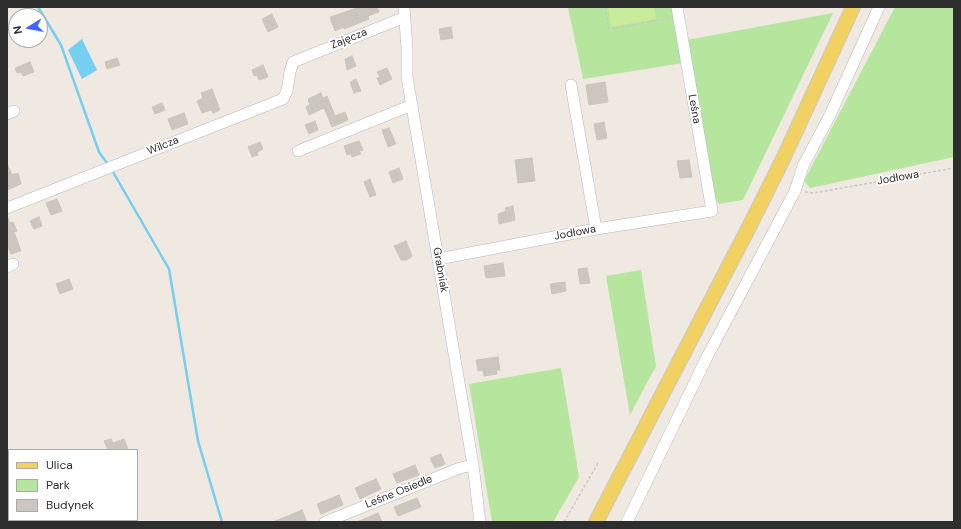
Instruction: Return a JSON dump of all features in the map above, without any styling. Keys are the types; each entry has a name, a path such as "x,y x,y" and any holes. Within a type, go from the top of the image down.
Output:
{"main road":[{"path":"596,522 783,159 853,7"}],"street":[{"path":"627,522 707,358 795,191 803,166 830,114 879,7"},
{"name":"Zajęcza","path":"294,62 404,12"},
{"name":"Grabniak","path":"404,12 407,77 473,465 480,522"},
{"name":"Leśna","path":"678,12 712,211"},
{"name":"Wilcza","path":"7,208 283,99 287,91 290,72 294,62"},
{"path":"571,85 596,229"},
{"path":"298,151 412,105"},
{"name":"Jodłowa","path":"438,259 596,229 712,211"},
{"name":"Leśne Osiedle","path":"325,522 460,468 473,465"}],"path":[{"path":"605,7 609,29 678,12"},
{"name":"Jodłowa","path":"795,191 814,193 954,168"},
{"path":"564,522 598,463"}],"green space":[{"path":"568,7 673,7 683,63 583,79"},
{"path":"608,7 654,7 656,19 611,27"},
{"path":"895,7 954,7 954,157 810,188 804,181"},
{"path":"833,13 743,200 719,204 714,197 687,40"},
{"path":"641,270 656,366 630,415 606,276"},
{"path":"561,368 579,477 553,522 492,522 469,384"}],"water":[{"path":"82,39 97,70 82,79 68,50"}],"building":[{"path":"360,7 377,7 379,12 368,16 369,19 335,31 330,17"},
{"path":"272,14 278,27 268,32 262,19"},
{"path":"451,27 453,38 441,40 439,29"},
{"path":"352,56 356,66 347,70 345,59"},
{"path":"117,58 120,65 107,69 105,62"},
{"path":"30,62 34,72 23,76 21,72 17,73 15,68"},
{"path":"263,65 268,77 259,80 257,75 254,76 252,70"},
{"path":"387,68 392,79 380,85 377,78 380,77 377,72"},
{"path":"356,79 361,91 354,93 350,82"},
{"path":"605,82 608,102 589,105 586,85"},
{"path":"212,89 220,110 213,113 211,110 202,113 197,101 203,98 201,93"},
{"path":"321,93 323,98 327,96 335,116 345,112 348,120 332,127 324,108 309,115 306,107 310,105 308,99"},
{"path":"162,103 165,110 155,114 152,107"},
{"path":"184,113 188,124 172,130 168,119"},
{"path":"315,121 318,130 309,134 305,125"},
{"path":"604,122 607,138 597,140 594,124"},
{"path":"389,128 396,144 388,147 382,130"},
{"path":"359,141 363,150 359,151 361,154 352,157 351,154 347,155 344,146"},
{"path":"260,142 263,149 257,152 258,155 252,157 248,147"},
{"path":"532,158 535,181 518,183 515,160"},
{"path":"689,160 692,177 680,178 677,161"},
{"path":"7,163 12,175 18,173 21,184 7,190"},
{"path":"399,168 403,179 393,183 389,172"},
{"path":"370,179 376,195 370,197 364,182"},
{"path":"57,199 62,211 51,215 46,203"},
{"path":"513,206 515,220 499,224 498,214 506,211 505,208"},
{"path":"7,216 10,223 13,222 17,231 14,232 21,251 11,254 9,249 7,249"},
{"path":"39,217 42,226 34,229 30,221"},
{"path":"406,241 412,256 407,260 401,260 394,246"},
{"path":"503,263 505,276 486,278 484,266"},
{"path":"587,268 590,283 580,284 578,269"},
{"path":"69,279 73,289 60,294 56,284"},
{"path":"565,282 566,291 552,294 550,284"},
{"path":"498,357 500,370 496,370 497,374 484,376 483,370 478,371 476,360"},
{"path":"111,439 113,443 124,439 128,449 108,449 104,441"},
{"path":"441,454 445,464 435,468 430,458"},
{"path":"415,465 419,475 397,483 393,474"},
{"path":"376,479 381,489 360,499 355,488"},
{"path":"339,495 343,505 321,514 317,504"},
{"path":"417,498 421,507 398,516 394,507"},
{"path":"302,510 307,522 273,522"},
{"path":"378,513 382,522 357,522"}],"waterway":[{"path":"38,7 61,45 99,152 107,163"},
{"path":"113,172 169,269 198,441 222,522"}]}
